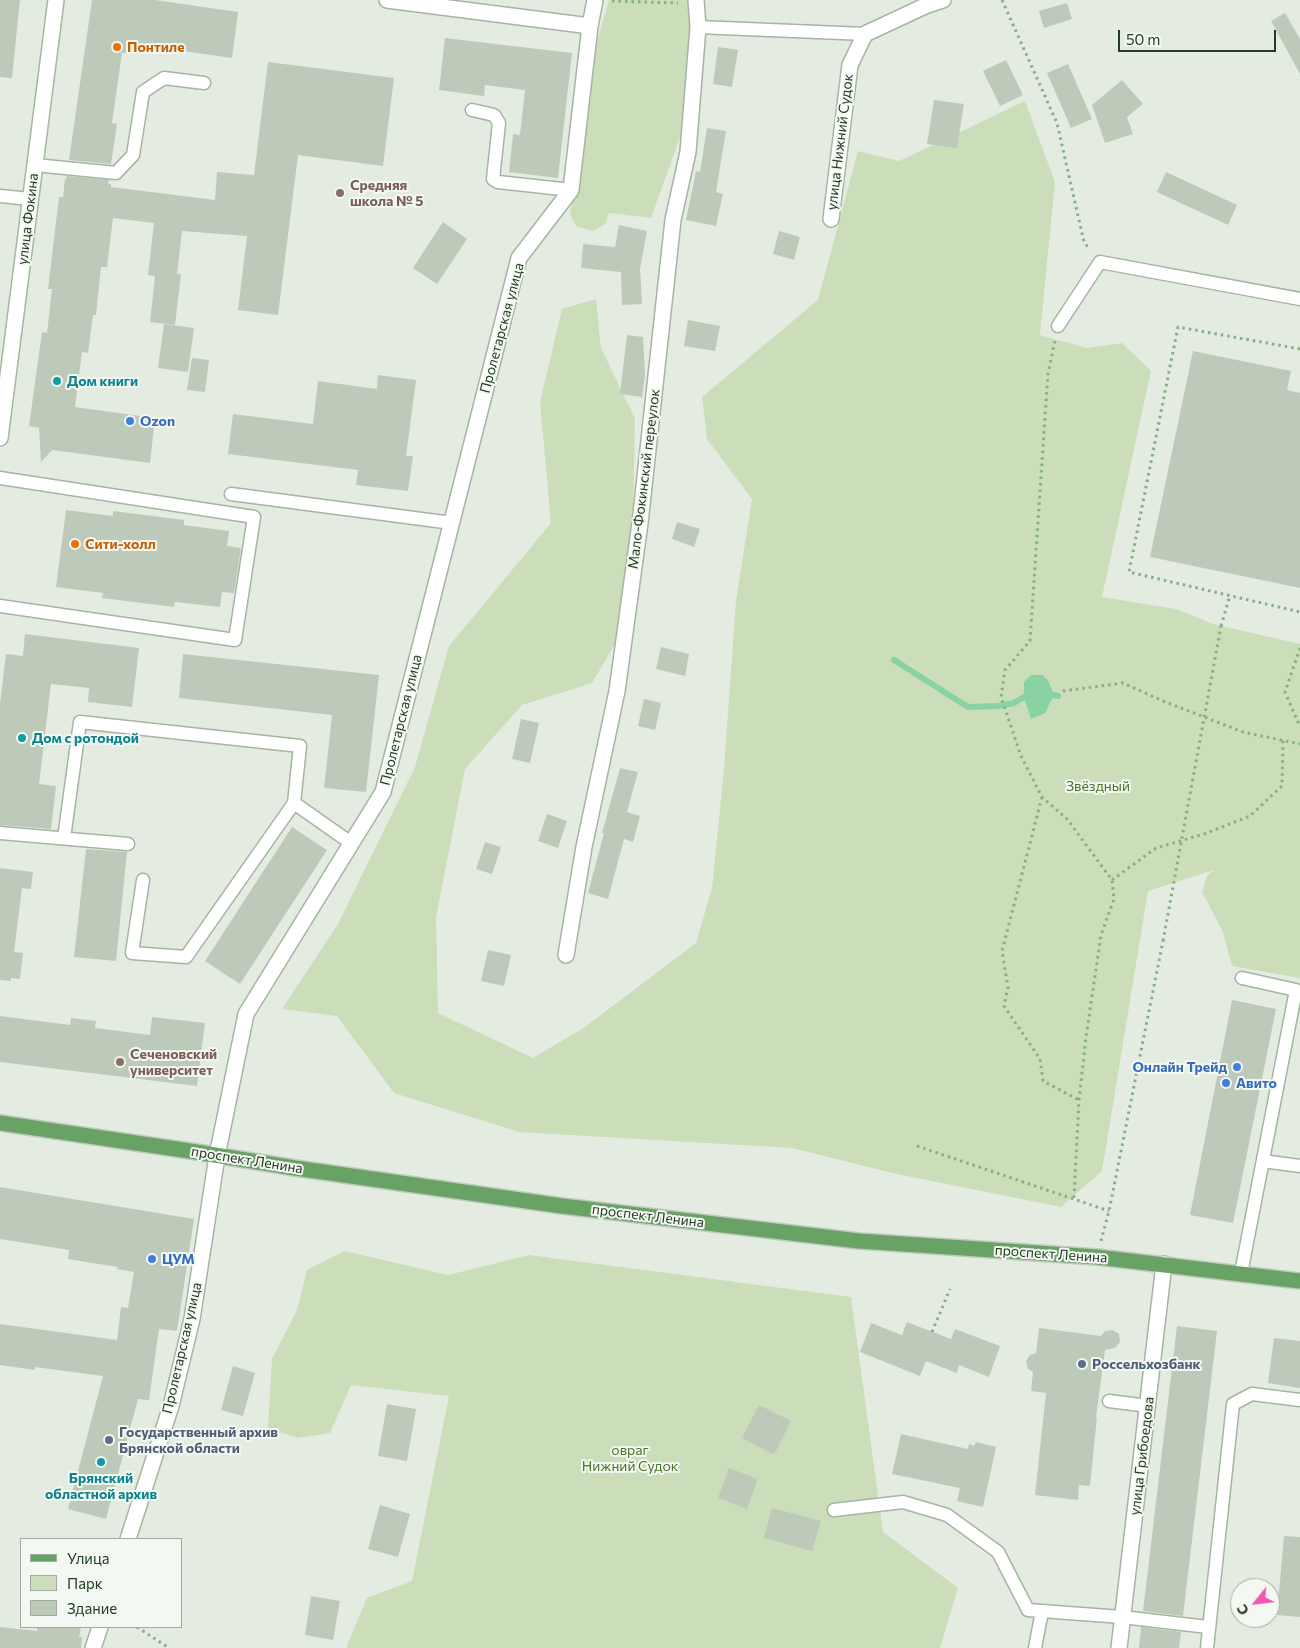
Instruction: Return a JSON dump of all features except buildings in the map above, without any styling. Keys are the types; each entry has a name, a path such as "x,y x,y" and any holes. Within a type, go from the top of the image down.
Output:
{"main road":[{"name":"проспект Ленина","path":"0,1123 562,1206 840,1239 1097,1257 1300,1281"}],"street":[{"name":"улица Фокина","path":"0,438 56,0"},
{"path":"387,0 410,1 590,26"},
{"path":"571,190 590,26 595,0"},
{"path":"865,34 925,6 943,0"},
{"name":"Мало-Фокинский переулок","path":"566,955 584,847 617,691 640,522 673,220 688,152 698,27 696,2"},
{"name":"улица Нижний Судок","path":"831,219 850,65 865,34"},
{"name":"Пролетарская улица","path":"128,1538 171,1406 192,1319 217,1156 246,1014 383,792 519,258 571,190"},
{"name":"улица Грибоедова","path":"1119,1648 1164,1264"},
{"path":"93,1648 100,1628"}],"lane":[{"path":"698,27 865,34"},
{"path":"34,165 116,173 133,155 143,92 164,78 204,83"},
{"path":"472,110 494,115 499,123 493,179 498,182 571,190"},
{"path":"0,196 30,199"},
{"path":"1058,326 1100,262 1300,299"},
{"path":"0,478 254,518 234,640 0,606"},
{"path":"231,494 452,523"},
{"path":"64,838 80,722 300,746 294,803 186,957 132,952 143,880"},
{"path":"294,803 352,843"},
{"path":"0,833 128,844"},
{"path":"1241,1273 1296,990 1242,978"},
{"path":"1263,1161 1300,1166"},
{"path":"1207,1648 1232,1404 1252,1394 1300,1400"},
{"path":"1109,1401 1148,1406"},
{"path":"834,1510 903,1502 947,1515 998,1552 1028,1610 1122,1617 1208,1627"},
{"path":"1035,1648 1042,1611"}],"path":[{"path":"595,0 696,2"},
{"path":"1003,1 1057,123 1084,242 1100,262"},
{"path":"1058,326 1048,373 1030,641 1005,670 1001,697 1021,756 1042,797 1067,819 1112,880 1114,899 1101,936 1086,1037 1079,1100 1074,1198"},
{"path":"1300,349 1178,327 1129,572 1300,612"},
{"path":"1097,1257 1110,1211 1163,941 1221,626 1230,596"},
{"path":"1300,648 1285,692 1300,728"},
{"path":"1063,691 1123,683 1163,701 1243,732 1300,744"},
{"path":"1112,880 1156,848 1204,834 1250,816 1282,786 1283,740"},
{"path":"1042,797 1002,951 1008,987 1004,1006 1040,1059 1043,1081 1079,1100"},
{"path":"917,1146 1110,1211"},
{"path":"932,1332 950,1289"},
{"path":"139,1628 169,1648"}],"green space":[{"path":"609,0 691,0 692,27 680,137 651,218 609,213 605,224 593,231 576,226 570,214 596,46"},
{"name":"Звёздный","path":"1025,101 1055,182 1040,335 1087,348 1122,343 1151,371 1102,597 1176,609 1213,624 1300,644 1300,978 1232,966 1223,932 1202,892 1207,876 1214,870 1148,891 1102,1171 1061,1207 892,1173 792,1148 519,1132 394,1093 337,1016 282,1009 338,924 415,767 449,646 551,523 540,402 562,309 596,299 601,348 635,419 632,560 618,639 592,683 522,705 465,769 436,917 438,1013 533,1058 585,1027 696,943 712,888 724,769 736,601 752,499 707,439 702,397 818,300 858,151 899,161"},
{"name":"овраг Нижний Судок","path":"345,1251 448,1275 529,1255 851,1297 883,1532 958,1588 940,1648 346,1648 367,1598 412,1581 449,1396 351,1385 330,1433 297,1438 268,1428 272,1359 297,1310 307,1270"}],"shaded area":[{"path":"1031,675 1043,675 1049,682 1054,695 1045,713 1031,719 1024,697 1024,682"}],"waterway":[{"path":"894,660 968,707 998,706 1014,703 1024,697"},
{"path":"1054,695 1058,696"}],"place":[{"name":"Понтиле","path":"117,47"},
{"name":"Средняя школа № 5","path":"340,193"},
{"name":"Дом книги","path":"57,381"},
{"name":"Ozon","path":"130,421"},
{"name":"Сити-холл","path":"75,544"},
{"name":"Дом с ротондой","path":"22,738"},
{"name":"Сеченовский университет","path":"120,1062"},
{"name":"Онлайн Трейд","path":"1237,1067"},
{"name":"Авито","path":"1226,1083"},
{"name":"ЦУМ","path":"152,1259"},
{"name":"Россельхозбанк","path":"1082,1364"},
{"name":"Государственный архив Брянской области","path":"109,1440"},
{"name":"Брянский областной архив","path":"101,1462"}]}
